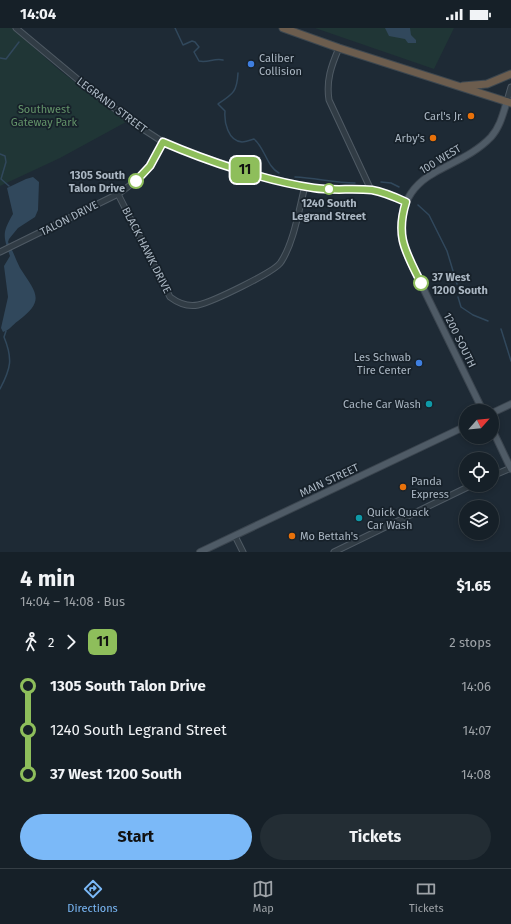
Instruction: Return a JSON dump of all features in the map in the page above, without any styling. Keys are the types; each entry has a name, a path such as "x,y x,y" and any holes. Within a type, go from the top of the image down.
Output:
{"highway":[{"path":"283,28 339,48 509,102"},
{"path":"460,87 487,84 511,74"}],"main road":[{"name":"100 WEST","path":"408,257 402,242 400,227 406,202 414,189 424,180 468,155 490,138 498,128 509,102"},
{"name":"1200 SOUTH","path":"408,257 480,404"},
{"path":"499,410 511,404"},
{"name":"MAIN STREET","path":"200,552 459,429"},
{"path":"499,443 511,468"}],"street":[{"name":"LEGRAND STREET","path":"16,28 88,88 132,122 163,142 187,152 275,180 305,186 371,190 390,195 406,202"},
{"path":"339,48 329,74 327,87 329,100 371,190"},
{"name":"100 WEST","path":"509,102 511,87"},
{"name":"TALON DRIVE","path":"2,252 118,194 143,175 163,142"},
{"name":"BLACK HAWK DRIVE","path":"118,194 170,297 178,303 188,306 198,305 266,274 280,264 287,252 305,186"},
{"path":"499,473 511,468"},
{"path":"334,552 459,491"},
{"path":"235,536 243,552"}],"green space":[{"name":"Southwest Gateway Park","path":"0,28 12,28 58,69 126,122 60,158 0,186"},
{"path":"315,28 454,28 434,69"}],"water":[{"path":"385,28 410,28 411,35 416,40 416,43 408,43 405,39 389,36"},
{"path":"33,177 39,182 38,210 35,217 18,228 8,242 20,268 34,290 36,296 35,302 27,314 3,332 1,328 8,297 4,266 10,256 5,239 5,230 13,214 7,188"}],"waterway":[{"path":"175,28 183,45 192,41 199,47 194,52 199,61 223,60"},
{"path":"0,58 6,59 19,42"},
{"path":"238,73 235,89 231,95 218,104 225,111 226,125 230,135 237,141 242,142 254,139 261,147 269,162 279,173"},
{"path":"0,154 5,156 6,162 1,179 9,186"},
{"path":"295,177 355,183"},
{"path":"381,182 391,183 399,187"},
{"path":"418,205 429,215 447,251 457,284"},
{"path":"458,297 461,307 473,315 488,321"},
{"path":"501,329 511,361"},
{"path":"0,389 7,375 10,363 9,351 4,337 6,331"}],"bus line":[{"name":"11","path":"136,181 150,166 163,142 187,152 275,180 315,188 371,190 390,195 406,202 400,227 402,242 421,283"}],"place":[{"name":"Caliber Collision","path":"251,64"},
{"name":"Carl's Jr.","path":"471,116"},
{"name":"Arby's","path":"433,138"},
{"name":"1305 South Talon Drive","path":"136,181"},
{"name":"1240 South Legrand Street","path":"329,189"},
{"name":"37 West 1200 South","path":"421,283"},
{"name":"Les Schwab Tire Center","path":"419,363"},
{"name":"Cache Car Wash","path":"429,404"},
{"name":"Panda Express","path":"403,487"},
{"name":"Quick Quack Car Wash","path":"359,518"},
{"name":"Mo Bettah's","path":"292,536"}]}
